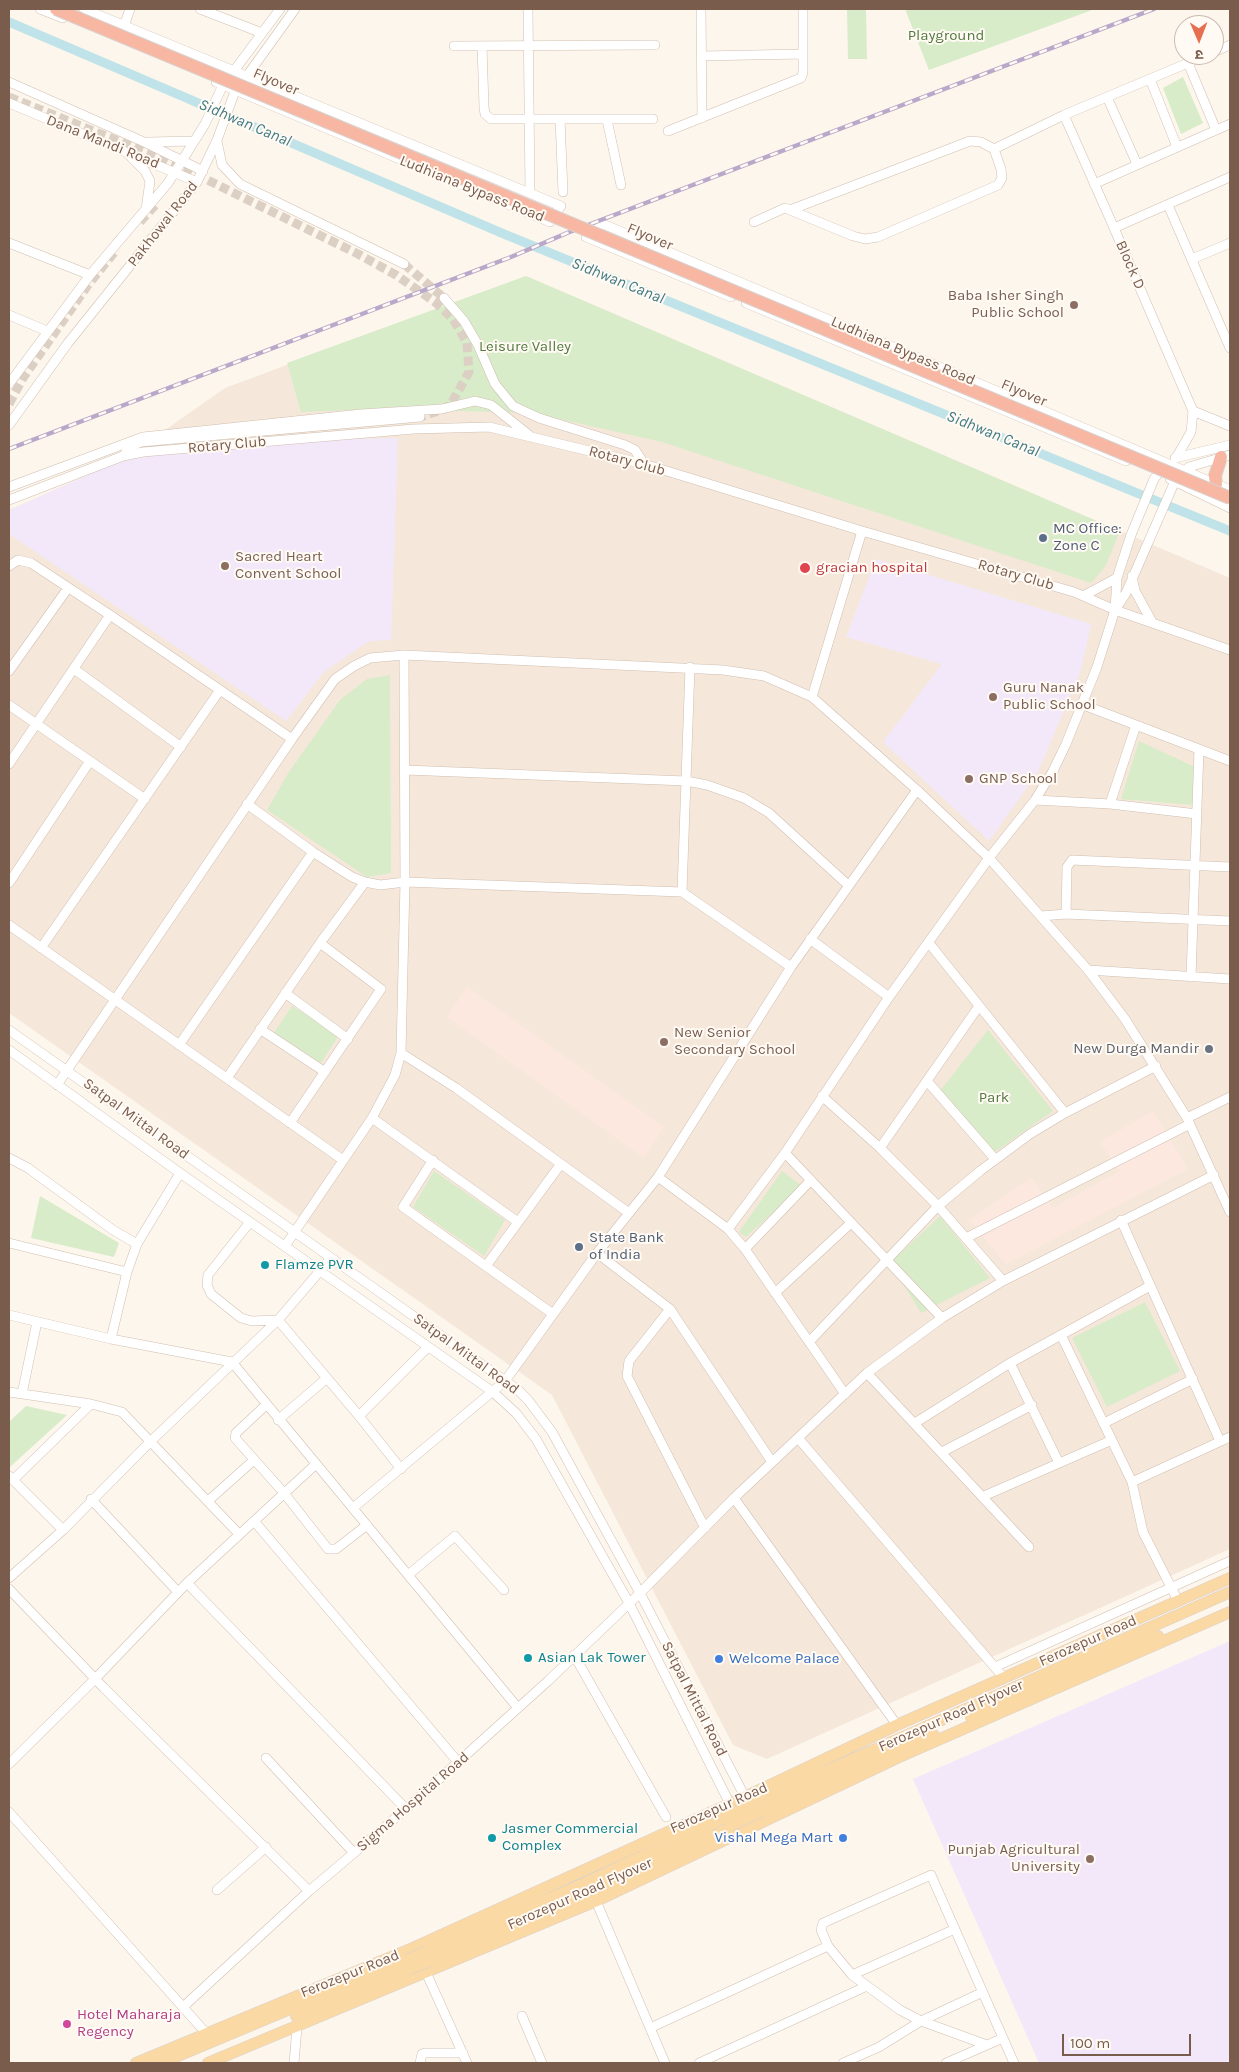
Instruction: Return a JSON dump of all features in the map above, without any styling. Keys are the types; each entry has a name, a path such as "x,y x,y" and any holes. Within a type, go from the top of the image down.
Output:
{"highway":[{"name":"Flyover","path":"56,9 1230,498"},
{"path":"1216,484 1215,476 1225,456"}],"main road":[{"name":"Ferozepur Road","path":"709,1825 754,1804 897,1725 1230,1578"},
{"name":"Ferozepur Road Flyover","path":"754,1804 1230,1592"},
{"name":"Ferozepur Road Flyover","path":"754,1804 1054,1680 1230,1604"},
{"name":"Ferozepur Road","path":"208,2063 297,2027 428,1961 596,1901 899,1758 1230,1612"},
{"name":"Ferozepur Road","path":"136,2063 413,1948 729,1803 754,1804"},
{"name":"Ferozepur Road","path":"730,1826 754,1804"},
{"name":"Ferozepur Road Flyover","path":"428,1961 585,1883 709,1825"},
{"name":"Ferozepur Road Flyover","path":"428,1961 590,1892 730,1826"},
{"name":"Ferozepur Road","path":"407,1965 428,1961"},
{"path":"161,2063 407,1965"},
{"path":"182,2063 407,1965"}],"street":[{"name":"Ludhiana Bypass Road","path":"40,9 223,86 235,93 550,222 561,206 84,9"},
{"path":"124,26 130,9"},
{"path":"200,9 262,33"},
{"name":"Pakhowal Road","path":"9,384 90,275 179,174 182,160 205,124 223,86 280,9"},
{"name":"Pakhowal Road","path":"9,425 68,343 196,182 217,140 219,130 235,93 295,9"},
{"path":"528,9 530,193"},
{"path":"701,9 702,118"},
{"path":"668,132 801,78 803,73 803,9"},
{"path":"454,46 655,45"},
{"path":"482,46 485,114 491,119 653,119"},
{"path":"701,56 803,54"},
{"path":"994,149 1064,115 1183,65"},
{"path":"1189,65 1216,130"},
{"path":"1150,79 1177,147"},
{"path":"9,82 144,142 203,171"},
{"path":"1107,97 1137,164"},
{"name":"Dana Mandi Road","path":"9,103 196,182"},
{"path":"1064,115 1114,228"},
{"path":"560,120 564,192"},
{"path":"608,120 621,185"},
{"path":"1094,184 1230,124"},
{"path":"217,140 222,164 240,184 404,264"},
{"path":"144,142 193,141"},
{"path":"754,222 785,208 853,236 865,239 878,238 998,185 1002,178 994,149 981,142 960,143 790,210"},
{"path":"123,150 145,171 150,181 146,212"},
{"path":"158,202 179,174"},
{"name":"Block D","path":"1193,411 1114,228 1230,177"},
{"path":"1168,205 1230,348"},
{"name":"Ludhiana Bypass Road","path":"1155,476 586,237 603,224 1230,490"},
{"path":"9,243 90,275"},
{"path":"1192,259 1230,243"},
{"path":"444,298 464,321 478,345 495,384 513,406 538,418 625,445 635,450 644,464"},
{"path":"9,315 47,332"},
{"path":"9,487 142,437 369,413 442,409 475,400 491,404 531,436"},
{"path":"1176,458 1190,432 1193,411 1230,426"},
{"path":"124,456 131,446 141,442 420,417"},
{"name":"Rotary Club","path":"9,500 124,456 414,429 489,427 644,464 1083,596 1115,610 1230,650"},
{"path":"728,1229 785,1153 889,997 989,858 1035,800 1066,744 1097,667 1115,610 1117,578 1136,520 1155,476 1176,458 1230,445"},
{"path":"1115,610 1123,599 1174,484 1183,471 1195,464 1225,456"},
{"path":"1155,476 1230,508"},
{"path":"812,697 862,531"},
{"path":"9,566 18,560 31,563 292,739"},
{"path":"1132,576 1135,591 1152,622"},
{"path":"1083,596 1117,578"},
{"path":"9,671 68,588"},
{"path":"9,764 110,615"},
{"path":"285,1246 372,1118 395,1075 401,1053 405,882 404,655"},
{"path":"57,1085 247,804 335,679 370,658 404,655 690,667 764,676 812,697 918,790 989,858 1088,970 1156,1066 1189,1121 1230,1212"},
{"path":"682,892 690,667"},
{"path":"74,669 181,747"},
{"path":"41,948 220,690"},
{"path":"1081,704 1230,761"},
{"path":"9,705 145,799"},
{"path":"1110,804 1136,725"},
{"path":"1191,977 1199,749"},
{"path":"9,883 90,761"},
{"path":"404,770 686,781 707,784 730,792 769,813 848,885"},
{"path":"353,1508 505,1381 598,1253 658,1177 791,967 918,790"},
{"path":"1035,800 1110,804 1197,814"},
{"path":"247,804 312,852 352,877 365,882 380,885 405,882 682,892 791,967"},
{"path":"179,1045 312,852"},
{"path":"1066,914 1067,867 1072,860 1230,867"},
{"path":"226,1078 365,882"},
{"path":"1041,916 1066,914 1230,922"},
{"path":"9,924 344,1160"},
{"path":"810,939 889,997"},
{"path":"290,1123 381,989 320,943"},
{"path":"929,943 1065,1113"},
{"path":"1088,970 1230,979"},
{"path":"286,993 348,1039"},
{"path":"880,1148 979,1006"},
{"path":"260,1029 324,1072"},
{"name":"Satpal Mittal Road","path":"9,1030 505,1381 528,1400 552,1432 640,1593 754,1804 758,1824"},
{"name":"Satpal Mittal Road","path":"9,1050 180,1173 493,1392 516,1412 536,1439 629,1603 744,1831"},
{"path":"401,1053 456,1088 560,1165 629,1213"},
{"path":"810,1342 938,1206 995,1159 1065,1113 1156,1066"},
{"path":"927,1082 995,1159"},
{"path":"822,1096 880,1148 938,1206 1003,1281"},
{"path":"966,1238 1189,1121 1230,1097"},
{"path":"372,1118 518,1222"},
{"path":"785,1153 942,1318"},
{"path":"9,1158 28,1168 113,1230 137,1244"},
{"path":"433,1160 403,1207 553,1314"},
{"path":"486,1266 560,1165"},
{"path":"111,1339 127,1272 137,1244 180,1173"},
{"name":"Sigma Hospital Road","path":"183,2007 309,1891 406,1809 518,1708 640,1593 734,1498 868,1373 942,1318 1003,1281 1121,1220 1214,1175"},
{"path":"658,1177 728,1229 745,1249 845,1394"},
{"path":"745,1249 811,1180"},
{"path":"1121,1220 1220,1441"},
{"path":"250,1222 208,1276 207,1285 211,1294 241,1318 252,1321 278,1320"},
{"path":"775,1293 850,1223"},
{"path":"9,1243 127,1272"},
{"path":"598,1253 670,1309 772,1462"},
{"path":"9,1578 63,1530 150,1442 278,1320 331,1258"},
{"path":"915,1423 1010,1363 1150,1286"},
{"path":"670,1309 629,1361 627,1376 705,1528"},
{"path":"9,1315 111,1339 232,1362 518,1708"},
{"path":"278,1320 401,1469"},
{"path":"22,1394 37,1322"},
{"path":"1061,1335 1132,1482 1144,1532 1178,1601"},
{"path":"359,1416 428,1346"},
{"path":"1010,1363 1059,1462"},
{"path":"868,1373 984,1496 1029,1547"},
{"path":"278,1420 327,1378"},
{"path":"1104,1423 1193,1379"},
{"path":"9,1392 91,1404 122,1412 239,1534"},
{"path":"63,1530 11,1478 91,1404"},
{"path":"266,1405 234,1436 254,1460 284,1493 331,1551 367,1525"},
{"path":"942,1452 1032,1405"},
{"path":"1132,1482 1230,1436"},
{"path":"798,1438 1004,1678"},
{"path":"984,1496 1112,1440"},
{"path":"208,1501 254,1460"},
{"path":"9,1764 95,1679 187,1583 316,1464"},
{"path":"734,1498 897,1725"},
{"path":"92,1500 178,1592"},
{"path":"254,1520 458,1762"},
{"path":"408,1575 455,1536 504,1590"},
{"path":"995,1667 1230,1560"},
{"path":"187,1583 406,1809"},
{"path":"9,1589 95,1679 309,1891"},
{"path":"574,1655 666,1818"},
{"path":"266,1758 354,1853"},
{"path":"9,1812 206,2033"},
{"path":"217,1890 266,1847"},
{"path":"988,2045 921,2021 852,1975 828,1946 821,1930 823,1923 931,1875 1014,2063"},
{"path":"596,1901 666,2063"},
{"path":"852,1975 954,1929"},
{"path":"650,2028 828,1946"},
{"path":"413,1948 428,1961 467,2063"},
{"path":"699,2063 867,1986"},
{"path":"843,2063 893,2040 921,2021 983,1992"},
{"path":"522,2016 542,2063"},
{"path":"294,2063 297,2027"},
{"path":"946,2063 1003,2038"},
{"path":"420,2063 422,2054 425,2052 463,2053"}],"shaded area":[{"path":"526,276 1230,578 1230,1549 767,1759 733,1745 552,1395 9,1013 9,510 124,459 225,388"},
{"name":"Sacred Heart Convent School","path":"398,438 391,640 369,641 324,672 286,721 9,534 9,510 124,459 192,449 298,440"},
{"name":"Guru Nanak Public School","path":"876,559 1091,624 1081,670 1038,772 989,841 883,742 942,664 846,637"},
{"path":"467,987 664,1127 644,1158 447,1017"},
{"path":"1153,1111 1188,1169 1006,1264 969,1220 1031,1178 1053,1208 1120,1171 1100,1142"},
{"name":"Punjab Agricultural University","path":"1230,1641 1230,2063 1039,2063 913,1779"}],"green space":[{"path":"847,9 866,9 867,59 848,59"},
{"name":"Playground","path":"905,9 1095,9 929,70"},
{"path":"1183,77 1203,123 1181,134 1163,88"},
{"name":"Leisure Valley","path":"526,276 1120,531 1105,567 1091,583 662,442 532,413 381,409 301,412 287,363"},
{"path":"390,675 391,873 367,877 267,810 289,772 340,700 367,679"},
{"path":"1139,741 1195,767 1193,805 1121,799"},
{"path":"292,1006 339,1035 321,1063 274,1033"},
{"name":"Park","path":"988,1030 1053,1111 992,1154 939,1092"},
{"path":"434,1171 505,1220 484,1256 413,1207"},
{"path":"782,1171 802,1186 746,1237 739,1232"},
{"path":"40,1196 119,1243 114,1257 31,1238"},
{"path":"940,1216 990,1278 921,1313 890,1263"},
{"path":"1145,1302 1180,1371 1107,1407 1072,1338"},
{"path":"26,1406 67,1415 10,1467 9,1422"}],"waterway":[{"name":"Sidhwan Canal","path":"9,22 504,234 1230,531"}],"tunnel":[{"path":"9,97 175,164 358,254 396,275 435,302 453,319 467,343 469,372 451,404 444,409 420,417"},
{"path":"140,222 158,202"},
{"path":"9,404 23,378 88,285 117,249"},
{"path":"404,264 444,298"}],"railway":[{"path":"9,449 1154,9"}],"place":[{"name":"Baba Isher Singh Public School","path":"1074,305"},
{"name":"MC Office: Zone C","path":"1043,538"},
{"name":"Sacred Heart Convent School","path":"225,566"},
{"name":"gracian hospital","path":"805,568"},
{"name":"Guru Nanak Public School","path":"993,697"},
{"name":"GNP School","path":"969,779"},
{"name":"New Senior Secondary School","path":"664,1042"},
{"name":"New Durga Mandir","path":"1209,1049"},
{"name":"State Bank of India","path":"579,1247"},
{"name":"Flamze PVR","path":"265,1265"},
{"name":"Asian Lak Tower","path":"528,1658"},
{"name":"Welcome Palace","path":"719,1659"},
{"name":"Jasmer Commercial Complex","path":"492,1838"},
{"name":"Vishal Mega Mart","path":"843,1838"},
{"name":"Punjab Agricultural University","path":"1090,1859"},
{"name":"Hotel Maharaja Regency","path":"67,2024"}]}
